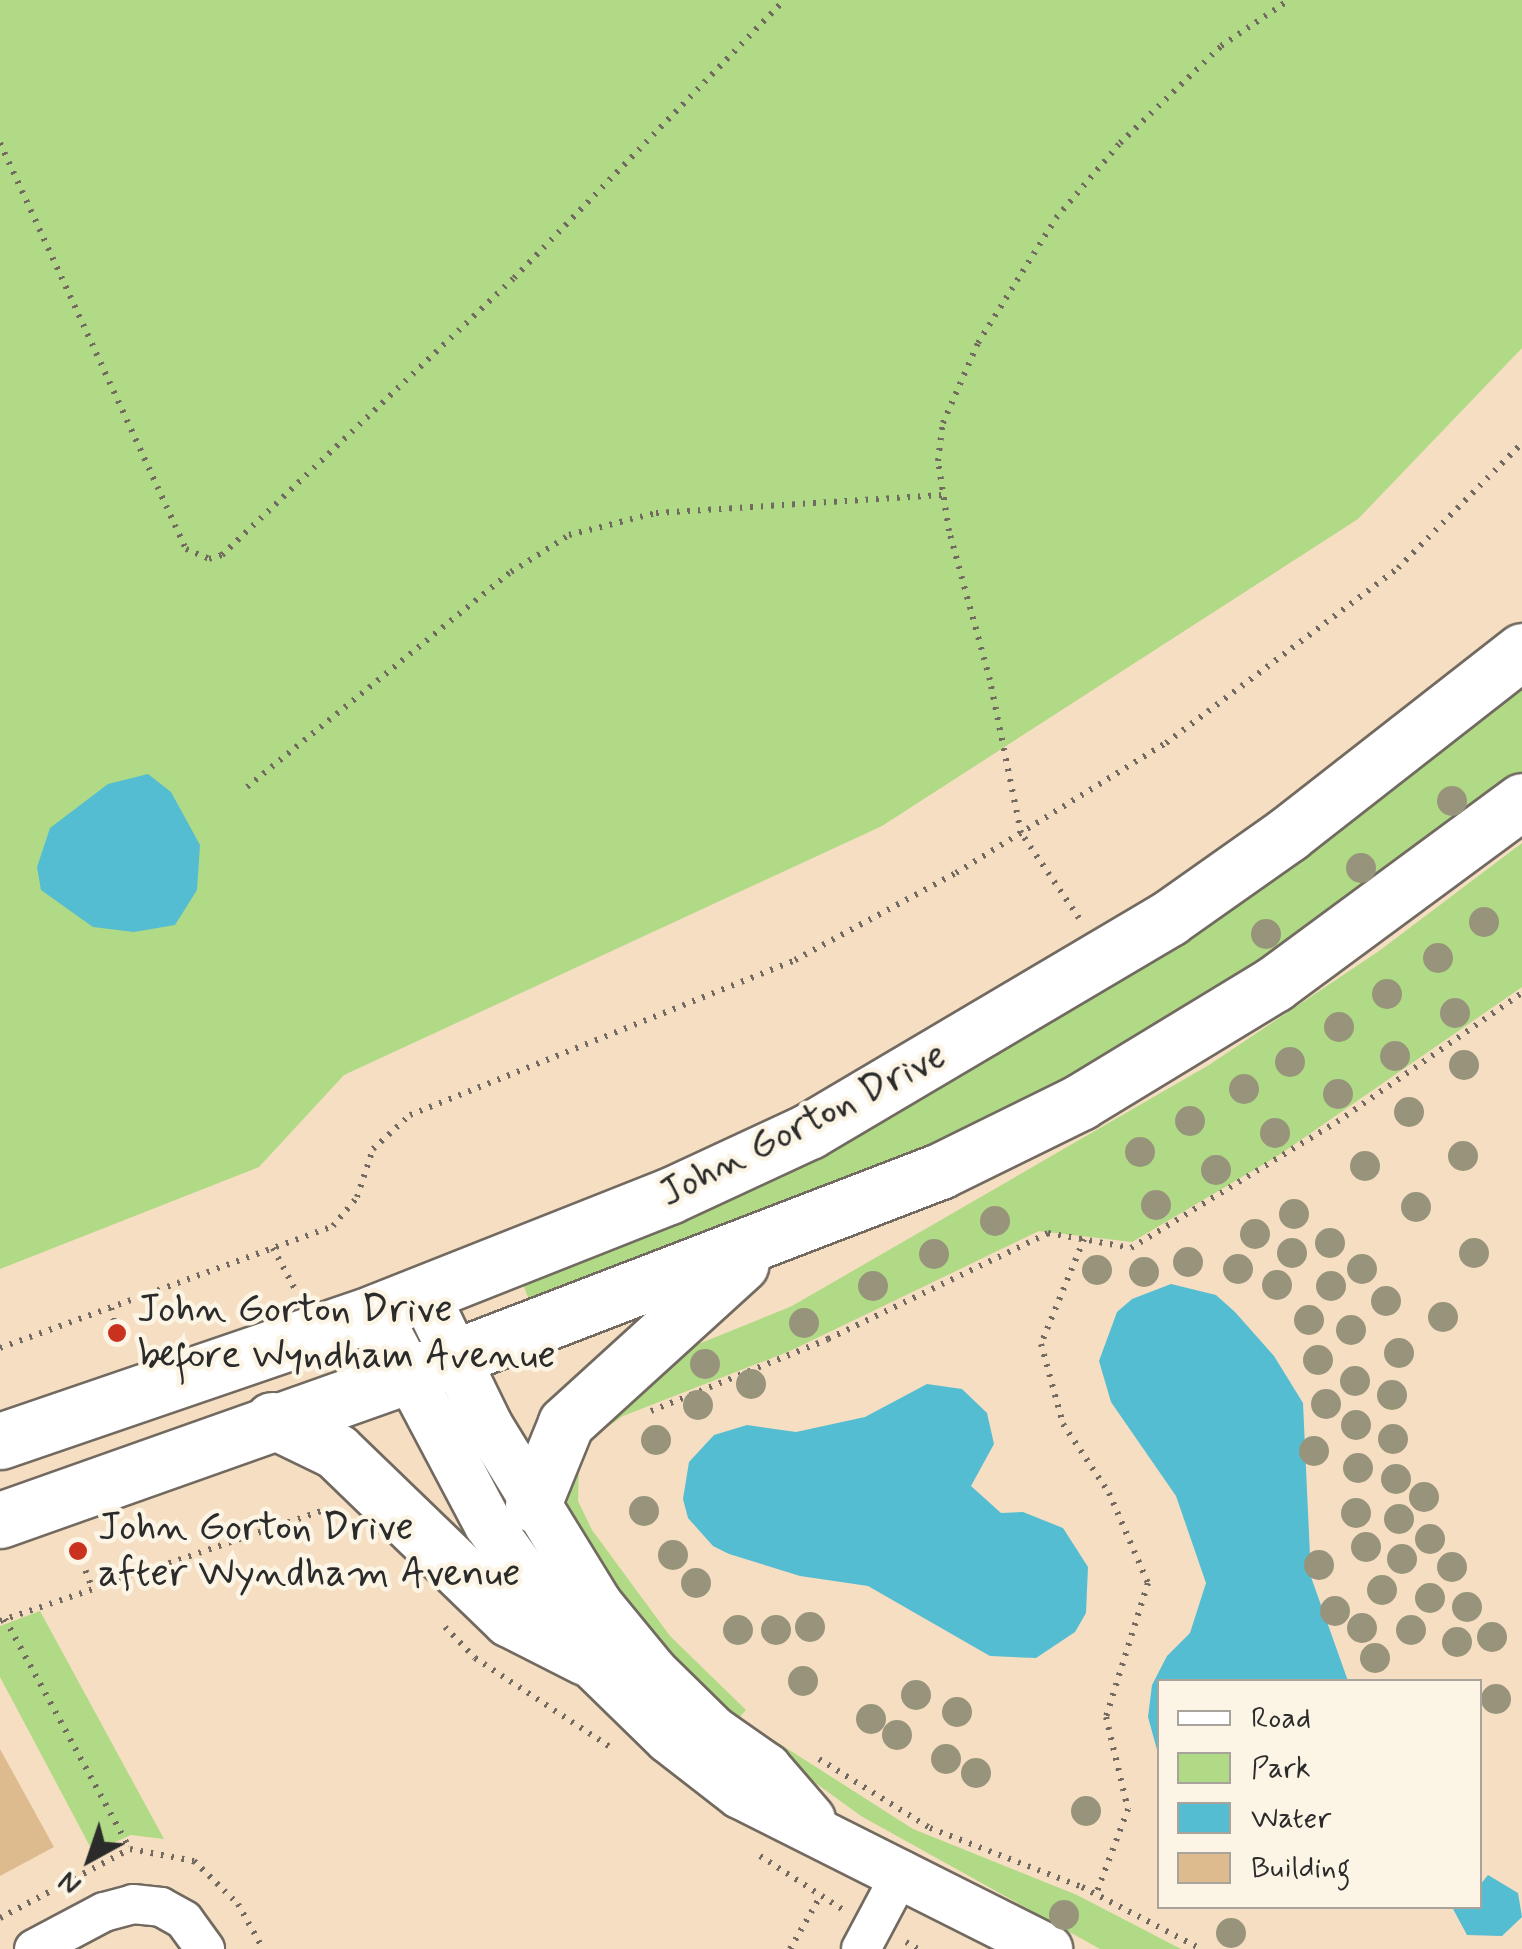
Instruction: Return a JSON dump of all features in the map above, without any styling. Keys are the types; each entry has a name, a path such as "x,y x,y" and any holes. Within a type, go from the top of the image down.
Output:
{"main road":[{"name":"John Gorton Drive","path":"0,1441 400,1302 669,1196 809,1130 1106,957 1288,834 1522,651"},
{"name":"John Gorton Drive","path":"0,1520 272,1420 430,1367 940,1171 1080,1102 1274,984 1522,802"},
{"path":"532,1504 566,1424 650,1340 770,1239"},
{"path":"272,1420 336,1452 510,1619 586,1657"}],"street":[{"path":"400,1302 430,1367 488,1526 586,1657 669,1739 740,1794 903,1870 1048,1949"},
{"path":"430,1367 532,1504 598,1604 653,1671 714,1731 766,1768 820,1829"},
{"path":"861,1949 903,1870"},
{"path":"34,1949 104,1912 133,1904 161,1907 184,1920 205,1949"}],"path":[{"path":"0,143 186,549 209,559 222,555 514,278 784,0"},
{"path":"1106,957 1021,833 942,496 938,461 954,389 1056,218 1120,143 1221,46 1289,0"},
{"path":"0,1348 334,1226 357,1197 374,1149 410,1115 796,960 1021,833 1166,743 1398,568 1522,443"},
{"path":"248,787 511,572 569,536 656,513 942,496"},
{"path":"638,1416 838,1334 1042,1236 1084,1239 1127,1250 1371,1100 1522,992"},
{"path":"1084,1239 1040,1344 1062,1424 1108,1493 1148,1582 1106,1717 1128,1809 1096,1894"},
{"path":"111,1308 117,1333"},
{"path":"130,1849 2,1620 328,1509"},
{"path":"78,1551 92,1588"},
{"path":"814,1756 930,1828 1096,1894 1201,1949"},
{"path":"790,1949 820,1897"}],"green space":[{"path":"0,0 1522,0 1522,348 1358,519 882,826 344,1075 259,1167 0,1269"},
{"path":"1522,683 1522,773 1270,961 968,1137 531,1305 521,1279"},
{"path":"1522,843 1522,987 1279,1155 1132,1242 1039,1231 790,1351 623,1416 592,1438 586,1434 664,1358 792,1306 1209,1065 1379,951"},
{"path":"579,1460 578,1501 592,1530 670,1636 746,1710 735,1722 618,1594 562,1500"},
{"path":"40,1611 164,1839 131,1835 93,1852 0,1677 0,1626"},
{"path":"769,1737 913,1829 1077,1895 1181,1949 1100,1949 861,1816 762,1744"}],"water":[{"path":"148,774 171,792 200,845 197,890 175,925 134,932 93,927 41,890 37,867 50,828 108,784"},
{"path":"1171,1284 1216,1295 1274,1356 1303,1403 1311,1577 1347,1679 1157,1679 1157,1750 1148,1717 1152,1685 1167,1656 1190,1633 1206,1583 1176,1496 1111,1402 1099,1361 1117,1312 1132,1299"},
{"path":"927,1384 962,1389 987,1413 994,1444 971,1486 1001,1513 1023,1512 1063,1528 1088,1567 1086,1613 1075,1632 1036,1658 990,1656 868,1586 800,1576 729,1554 713,1546 688,1518 683,1499 689,1462 714,1435 747,1425 796,1432 865,1417"},
{"path":"1488,1875 1518,1893 1522,1917 1502,1936 1467,1935 1453,1909 1482,1909 1482,1882"}],"building":[{"path":"0,1749 54,1847 0,1876"}],"place":[{"name":"John Gorton Drive before Wyndham Avenue","path":"117,1333"},
{"name":"John Gorton Drive after Wyndham Avenue","path":"78,1551"}]}
